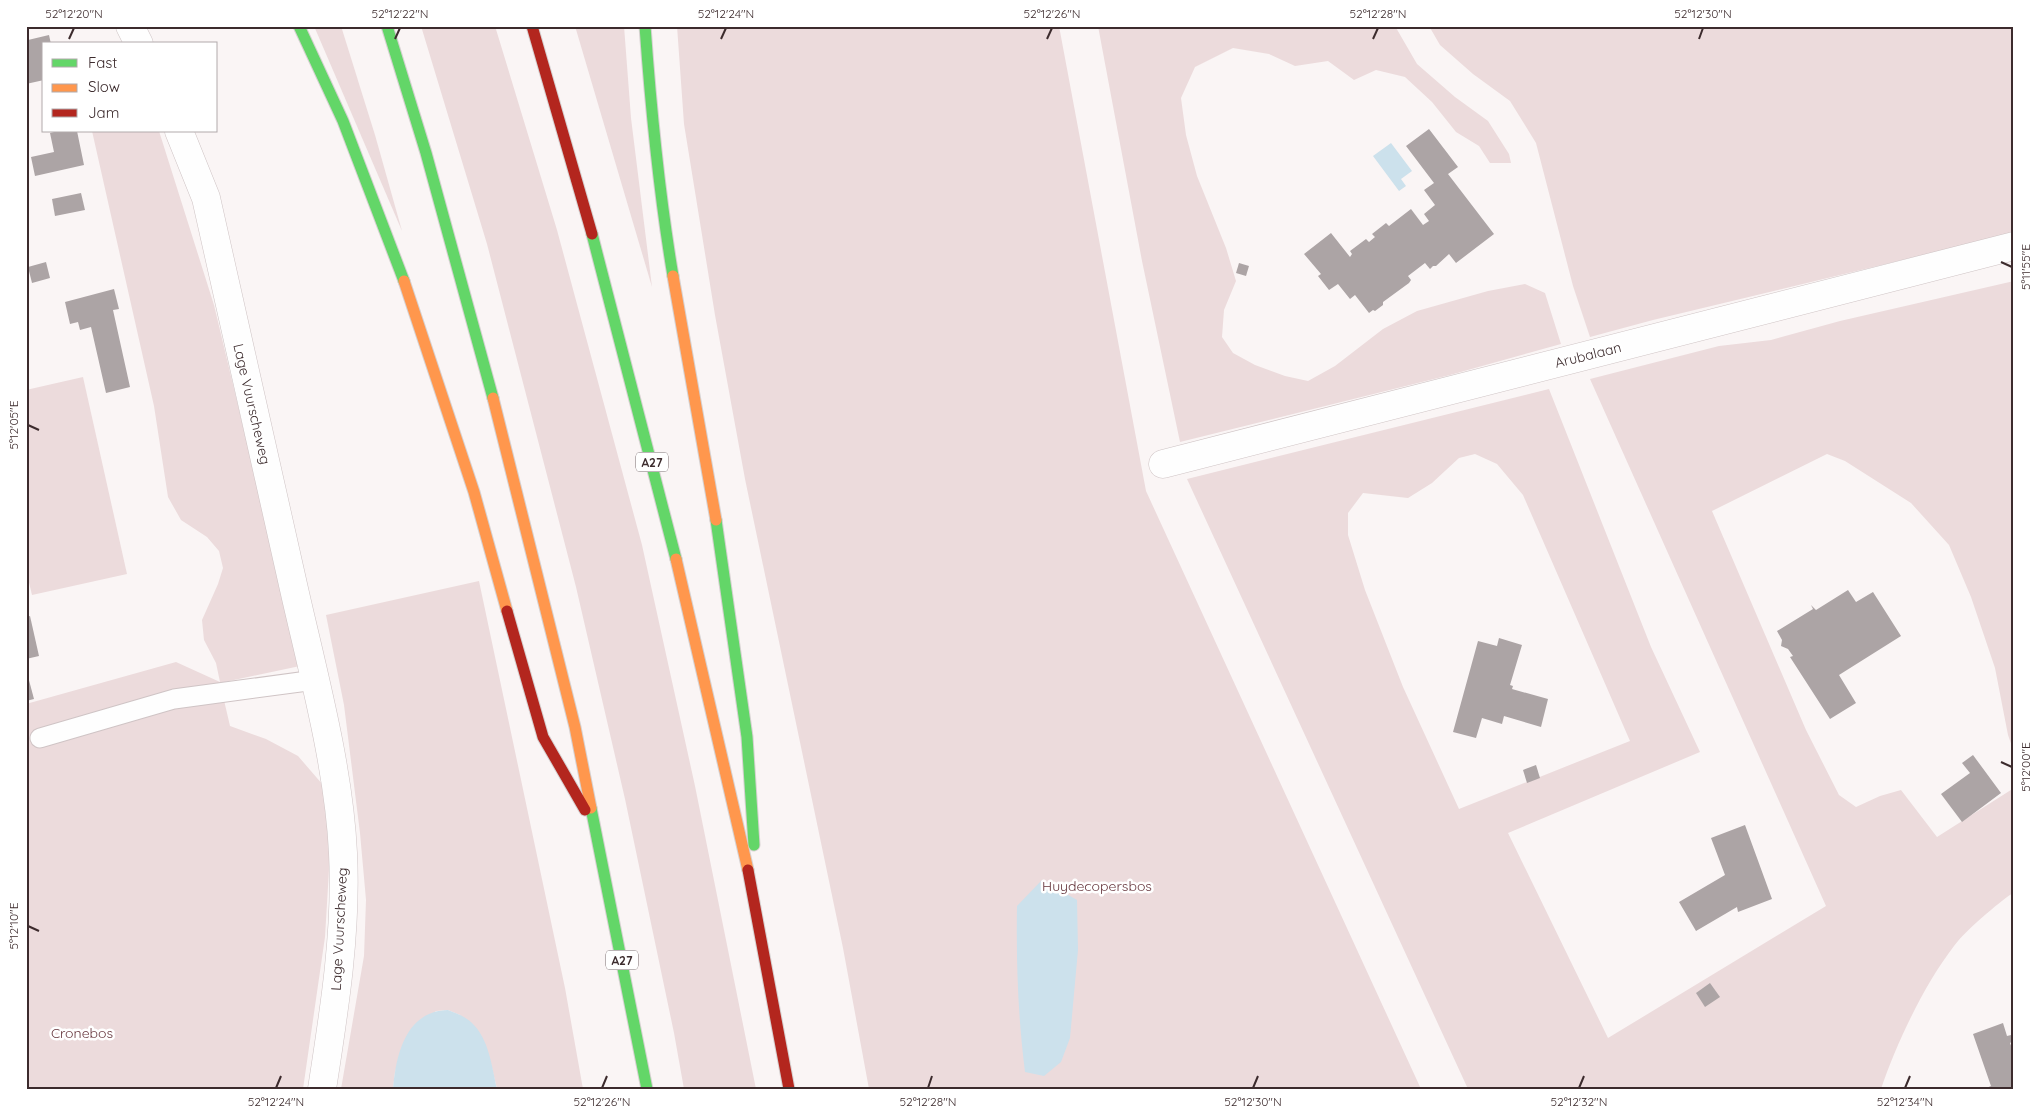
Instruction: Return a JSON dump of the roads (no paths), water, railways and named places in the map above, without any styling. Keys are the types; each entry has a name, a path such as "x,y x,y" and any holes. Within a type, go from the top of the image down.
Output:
{"highway":[{"name":"A27","path":"299,26 343,121 413,304 474,492 543,737 597,831"},
{"name":"A27","path":"387,26 426,153 508,453 575,727 647,1089"},
{"name":"A27","path":"532,26 603,272 649,449 754,902 789,1089"},
{"name":"A27","path":"645,26 654,145 664,223 714,507 747,737 754,822 754,902"}],"street":[{"path":"130,26 138,42"},
{"name":"Lage Vuurscheweg","path":"179,132 206,198 315,680 334,777 343,853 342,930 332,1027 322,1089"},
{"name":"Arubalaan","path":"1163,464 2014,246"}],"lane":[{"path":"40,738 174,700 315,680"}],"water":[{"path":"1391,143 1412,171 1401,179 1406,186 1399,191 1373,156"},
{"path":"1042,880 1077,900 1078,950 1070,1038 1061,1062 1044,1076 1025,1072 1019,1010 1017,947 1017,906"},
{"path":"448,1010 470,1021 478,1030 489,1054 497,1089 393,1089 401,1049 413,1026 422,1018 434,1012"}],"park label":[{"name":"Huydecopersbos","path":"1097,886"},
{"name":"Cronebos","path":"82,1033"}]}
